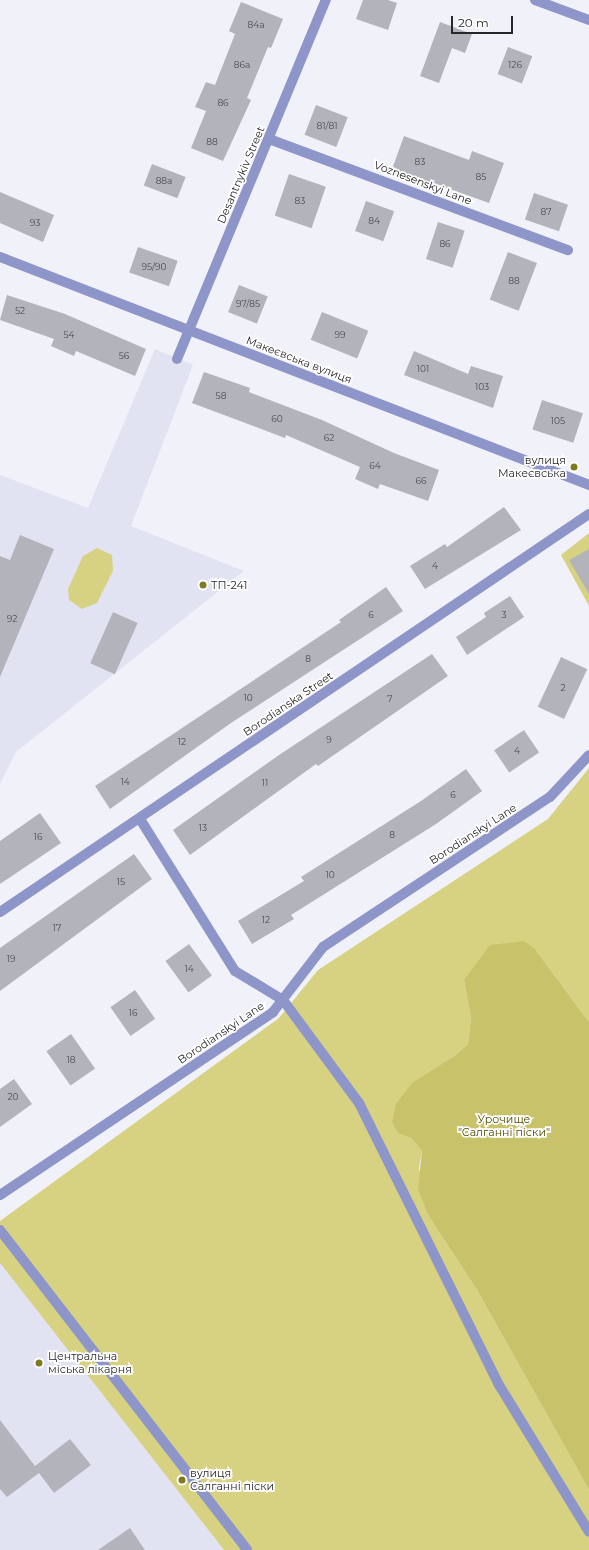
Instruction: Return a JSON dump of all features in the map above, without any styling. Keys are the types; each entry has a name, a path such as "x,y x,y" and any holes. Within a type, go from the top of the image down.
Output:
{"street":[{"name":"Desantnykiv Street","path":"177,359 326,0"},
{"path":"535,0 589,20"},
{"name":"Voznesenskyi Lane","path":"269,138 568,250"},
{"name":"Макеєвська вулиця","path":"0,257 589,486"},
{"name":"Borodianska Street","path":"0,912 140,819 589,514"},
{"name":"Borodianskyi Lane","path":"0,1195 273,1012 323,947 550,797 589,755"},
{"path":"140,819 235,971 283,1000 359,1103 499,1385 589,1532"},
{"path":"0,1230 247,1550"}],"shaded area":[{"path":"155,349 193,365 131,526 244,571 16,752 0,784 0,475 88,508"},
{"path":"589,533 589,606 561,555"},
{"path":"97,548 112,555 113,571 97,603 82,609 69,600 68,589 83,556"},
{"path":"589,768 589,1022 535,949 464,980 471,1018 468,1044 453,1057 398,1132 411,1138 422,1151 419,1168 428,1215 477,1290 589,1490 589,1550 224,1550 0,1263 0,1221 279,1018 318,970 548,819"},
{"name":"Центральна міська лікарня","path":"0,1263 156,1463 224,1550 0,1550"}],"green space":[{"name":"Урочище \"Салганні піски\"","path":"524,941 535,949 589,1022 589,1490 477,1290 428,1215 418,1189 422,1151 411,1138 398,1133 392,1122 396,1104 412,1083 453,1057 468,1044 471,1018 464,980 490,945"}],"building":[{"path":"363,0 388,0 397,3 388,30 356,19"},
{"path":"241,2 283,19 271,48 268,47 247,98 251,100 223,161 191,148 206,111 195,107 206,82 215,85 235,34 229,31"},
{"path":"440,22 472,34 465,53 452,48 439,83 420,76"},
{"path":"508,47 532,56 522,83 498,74"},
{"path":"316,105 348,117 336,147 305,135"},
{"path":"404,136 469,160 472,151 504,163 489,203 436,184 435,187 391,172"},
{"path":"152,164 186,177 177,198 144,185"},
{"path":"289,174 326,187 312,228 275,216"},
{"path":"0,192 54,215 43,242 0,223"},
{"path":"534,193 568,205 559,231 525,219"},
{"path":"366,201 394,211 383,241 355,231"},
{"path":"438,222 465,231 453,268 426,259"},
{"path":"138,247 178,261 169,286 129,273"},
{"path":"508,252 537,263 519,311 490,300"},
{"path":"239,285 268,297 257,324 228,312"},
{"path":"7,295 65,314 146,349 135,376 76,351 74,356 51,346 54,339 0,320"},
{"path":"322,312 368,331 357,359 311,340"},
{"path":"414,351 468,374 471,366 503,376 493,408 404,375"},
{"path":"204,372 250,388 249,392 322,420 394,453 439,470 428,501 380,484 378,489 355,479 360,467 286,435 285,438 192,403"},
{"path":"542,400 583,413 573,443 532,429"},
{"path":"504,507 521,530 425,589 410,566 445,544 447,547"},
{"path":"20,535 54,549 0,677 0,556 10,560"},
{"path":"589,549 589,594 569,560"},
{"path":"386,587 403,611 231,723 110,809 95,786 341,622 339,620"},
{"path":"510,596 524,617 467,655 456,637 486,617 484,613"},
{"path":"113,612 138,623 115,674 90,663"},
{"path":"432,654 448,676 318,766 316,764 190,855 173,830 279,755"},
{"path":"561,657 587,669 564,719 538,707"},
{"path":"524,730 539,752 509,773 494,750"},
{"path":"466,769 482,791 436,824 291,915 294,919 252,944 238,921 304,881 301,877 421,801"},
{"path":"40,813 61,843 0,884 0,841"},
{"path":"134,854 152,879 0,991 0,948"},
{"path":"189,944 212,976 188,993 166,961"},
{"path":"135,990 155,1019 131,1036 110,1007"},
{"path":"71,1034 95,1068 71,1086 46,1051"},
{"path":"14,1079 32,1104 0,1127 0,1089"},
{"path":"0,1420 35,1466 70,1439 91,1465 54,1493 39,1473 7,1497 0,1489"},
{"path":"130,1528 145,1550 98,1550"}],"place":[{"name":"вулиця Макеєвська","path":"574,467"},
{"name":"ТП-241","path":"203,585"},
{"name":"Центральна міська лікарня","path":"39,1363"},
{"name":"вулиця Салганні піски","path":"182,1480"}]}
